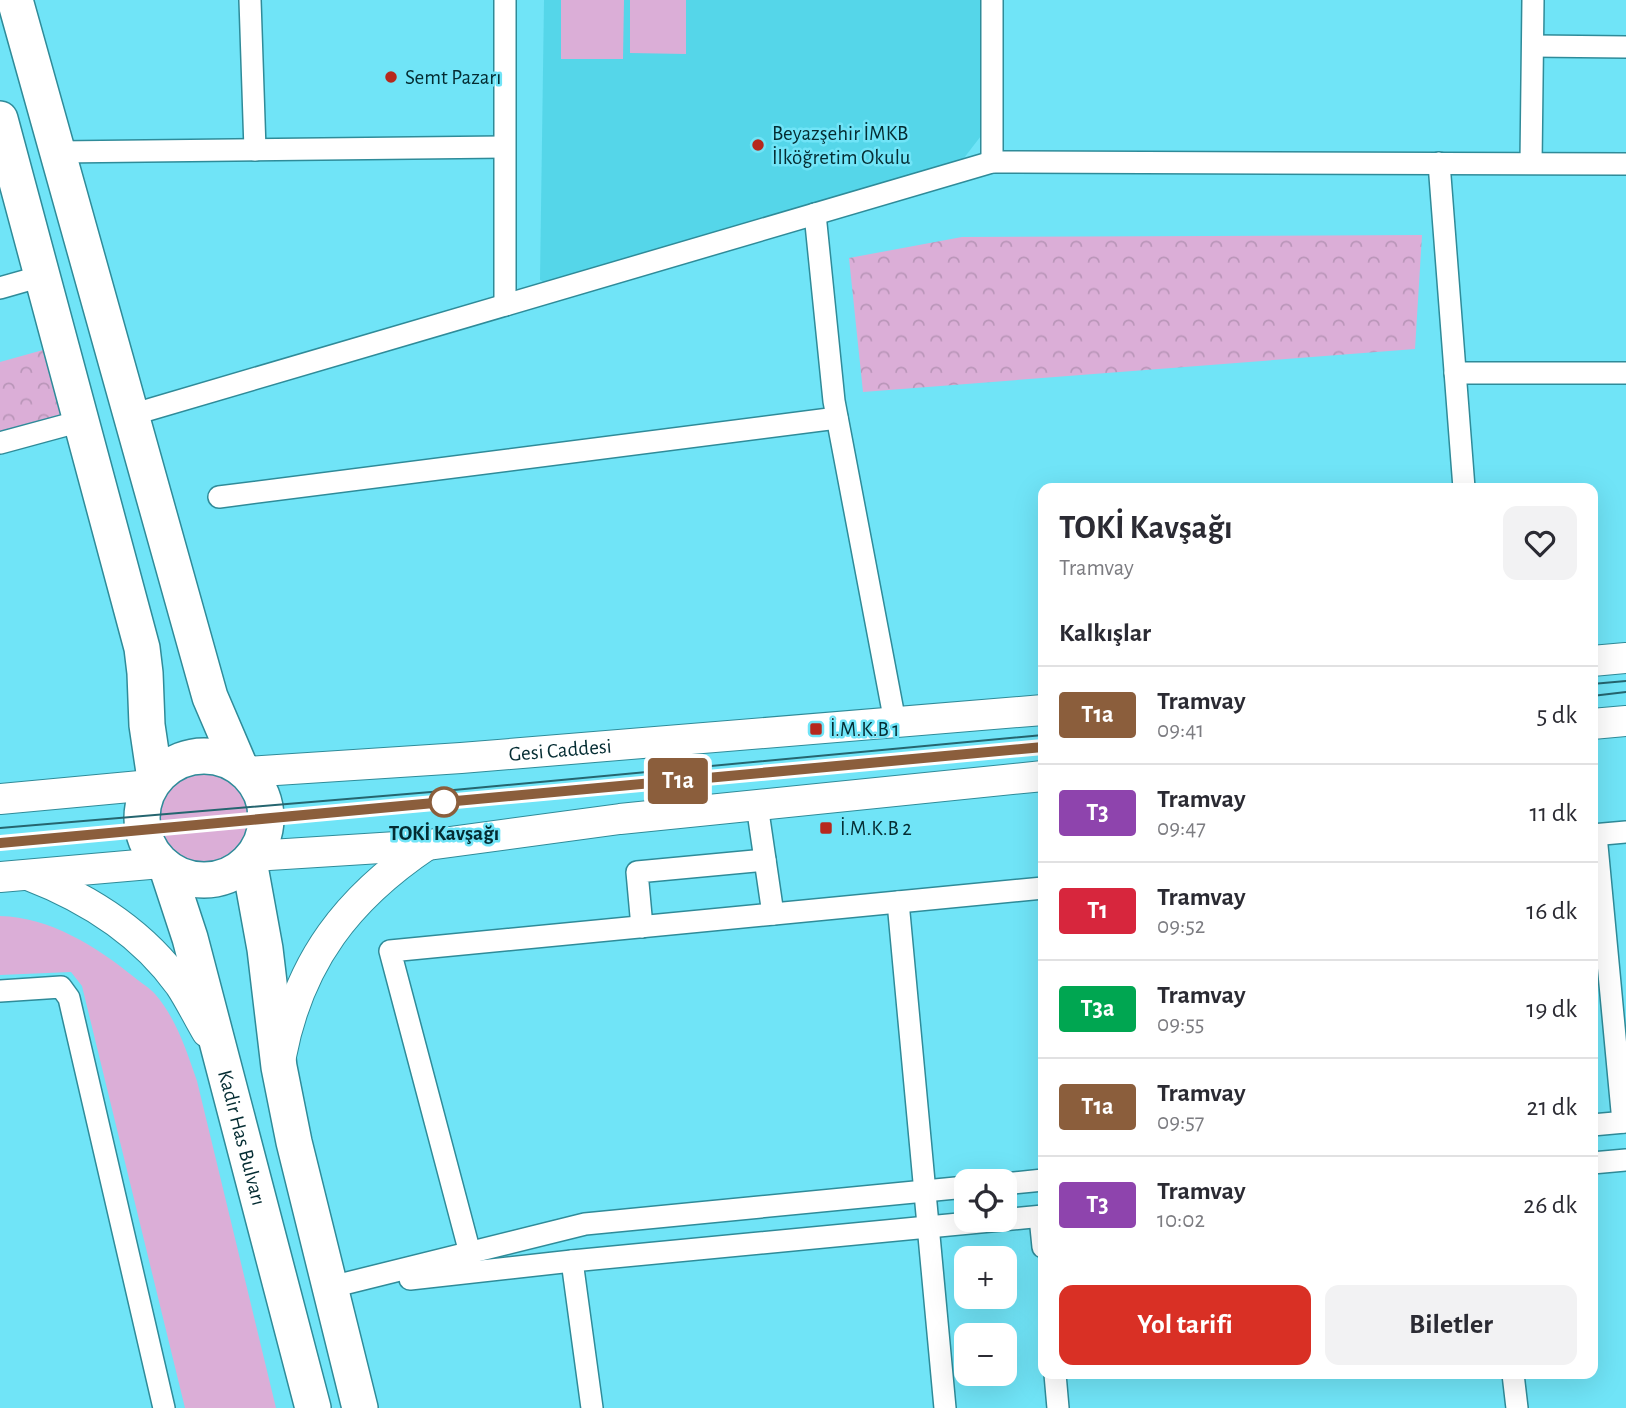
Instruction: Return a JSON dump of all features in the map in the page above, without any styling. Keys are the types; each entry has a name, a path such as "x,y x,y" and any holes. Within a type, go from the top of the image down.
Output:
{"highway":[{"path":"15,0 210,697 243,770 260,790 267,818 263,838 251,859 232,874 206,881 179,876 164,866 147,846 142,832 142,804 153,782 176,762 202,756 215,757 243,770"},
{"path":"0,119 142,649 153,782"},
{"path":"251,859 279,1067 294,1142 361,1404"},
{"name":"Kadir Has Bulvarı","path":"164,866 190,938 311,1405"}],"main road":[{"path":"1598,660 1626,658"},
{"name":"Gesi Caddesi","path":"243,770 402,763 1038,710"},
{"path":"1598,723 1626,721"},
{"path":"251,859 428,845 620,819 1038,777"},
{"path":"0,799 153,782"},
{"path":"279,1067 284,1040 301,988 331,932 363,895 405,860 428,845"},
{"path":"14,876 164,866"},
{"path":"14,876 84,900 109,916 147,947 182,987 221,1058"}],"street":[{"path":"250,0 255,150"},
{"path":"505,0 505,305"},
{"path":"992,0 992,162"},
{"path":"1531,163 1533,0"},
{"path":"1533,47 1626,47"},
{"path":"58,152 504,147"},
{"path":"131,415 992,162 1626,164"},
{"path":"1439,163 1465,483"},
{"path":"815,214 837,418 895,722"},
{"path":"0,288 42,276"},
{"path":"1455,373 1626,373"},
{"path":"219,497 837,418"},
{"path":"0,443 81,421"},
{"path":"757,805 773,914"},
{"path":"1598,835 1626,832"},
{"path":"642,927 637,872 765,860"},
{"path":"470,1253 390,951 1038,888"},
{"path":"1598,900 1625,1122 1598,1124"},
{"path":"898,902 945,1408"},
{"path":"0,991 61,987 69,998 164,1408"},
{"path":"1598,1162 1626,1160"},
{"path":"1017,1183 1038,1181"},
{"path":"331,1287 585,1224 954,1188"},
{"path":"331,1287 572,1261 1038,1217"},
{"path":"572,1261 592,1408"},
{"path":"1055,1379 1058,1408"},
{"path":"1514,1379 1517,1408"}],"shaded area":[{"name":"Beyazşehir İMKB İlköğretim Okulu","path":"544,0 981,0 984,132 964,158 942,176 557,289 540,280"}],"green space":[{"path":"561,0 624,0 623,59 561,59"},
{"path":"630,0 686,0 686,54 630,53"},
{"path":"1422,235 1415,349 863,392 849,258 962,237"},
{"path":"43,350 67,433 0,451 0,362"},
{"path":"204,772 222,775 237,785 247,800 250,818 247,836 237,851 222,861 204,864 186,861 171,851 161,836 158,818 161,800 171,785 186,775"},
{"path":"0,916 37,922 89,945 151,990 169,1014 197,1081 276,1408 185,1408 82,986 71,972 0,975"}],"tram line":[{"path":"1598,683 1626,681"},
{"path":"1598,695 1626,692"},
{"path":"0,828 443,791 1038,735"},
{"path":"0,843 1038,747"},
{"name":"T1a","path":"0,843 1038,747"}],"place":[{"name":"Semt Pazarı","path":"391,77"},
{"name":"Beyazşehir İMKB İlköğretim Okulu","path":"758,145"},
{"name":"İ.M.K.B 1","path":"816,729"},
{"name":"TOKİ Kavşağı","path":"444,802"},
{"name":"İ.M.K.B 2","path":"826,828"}]}
